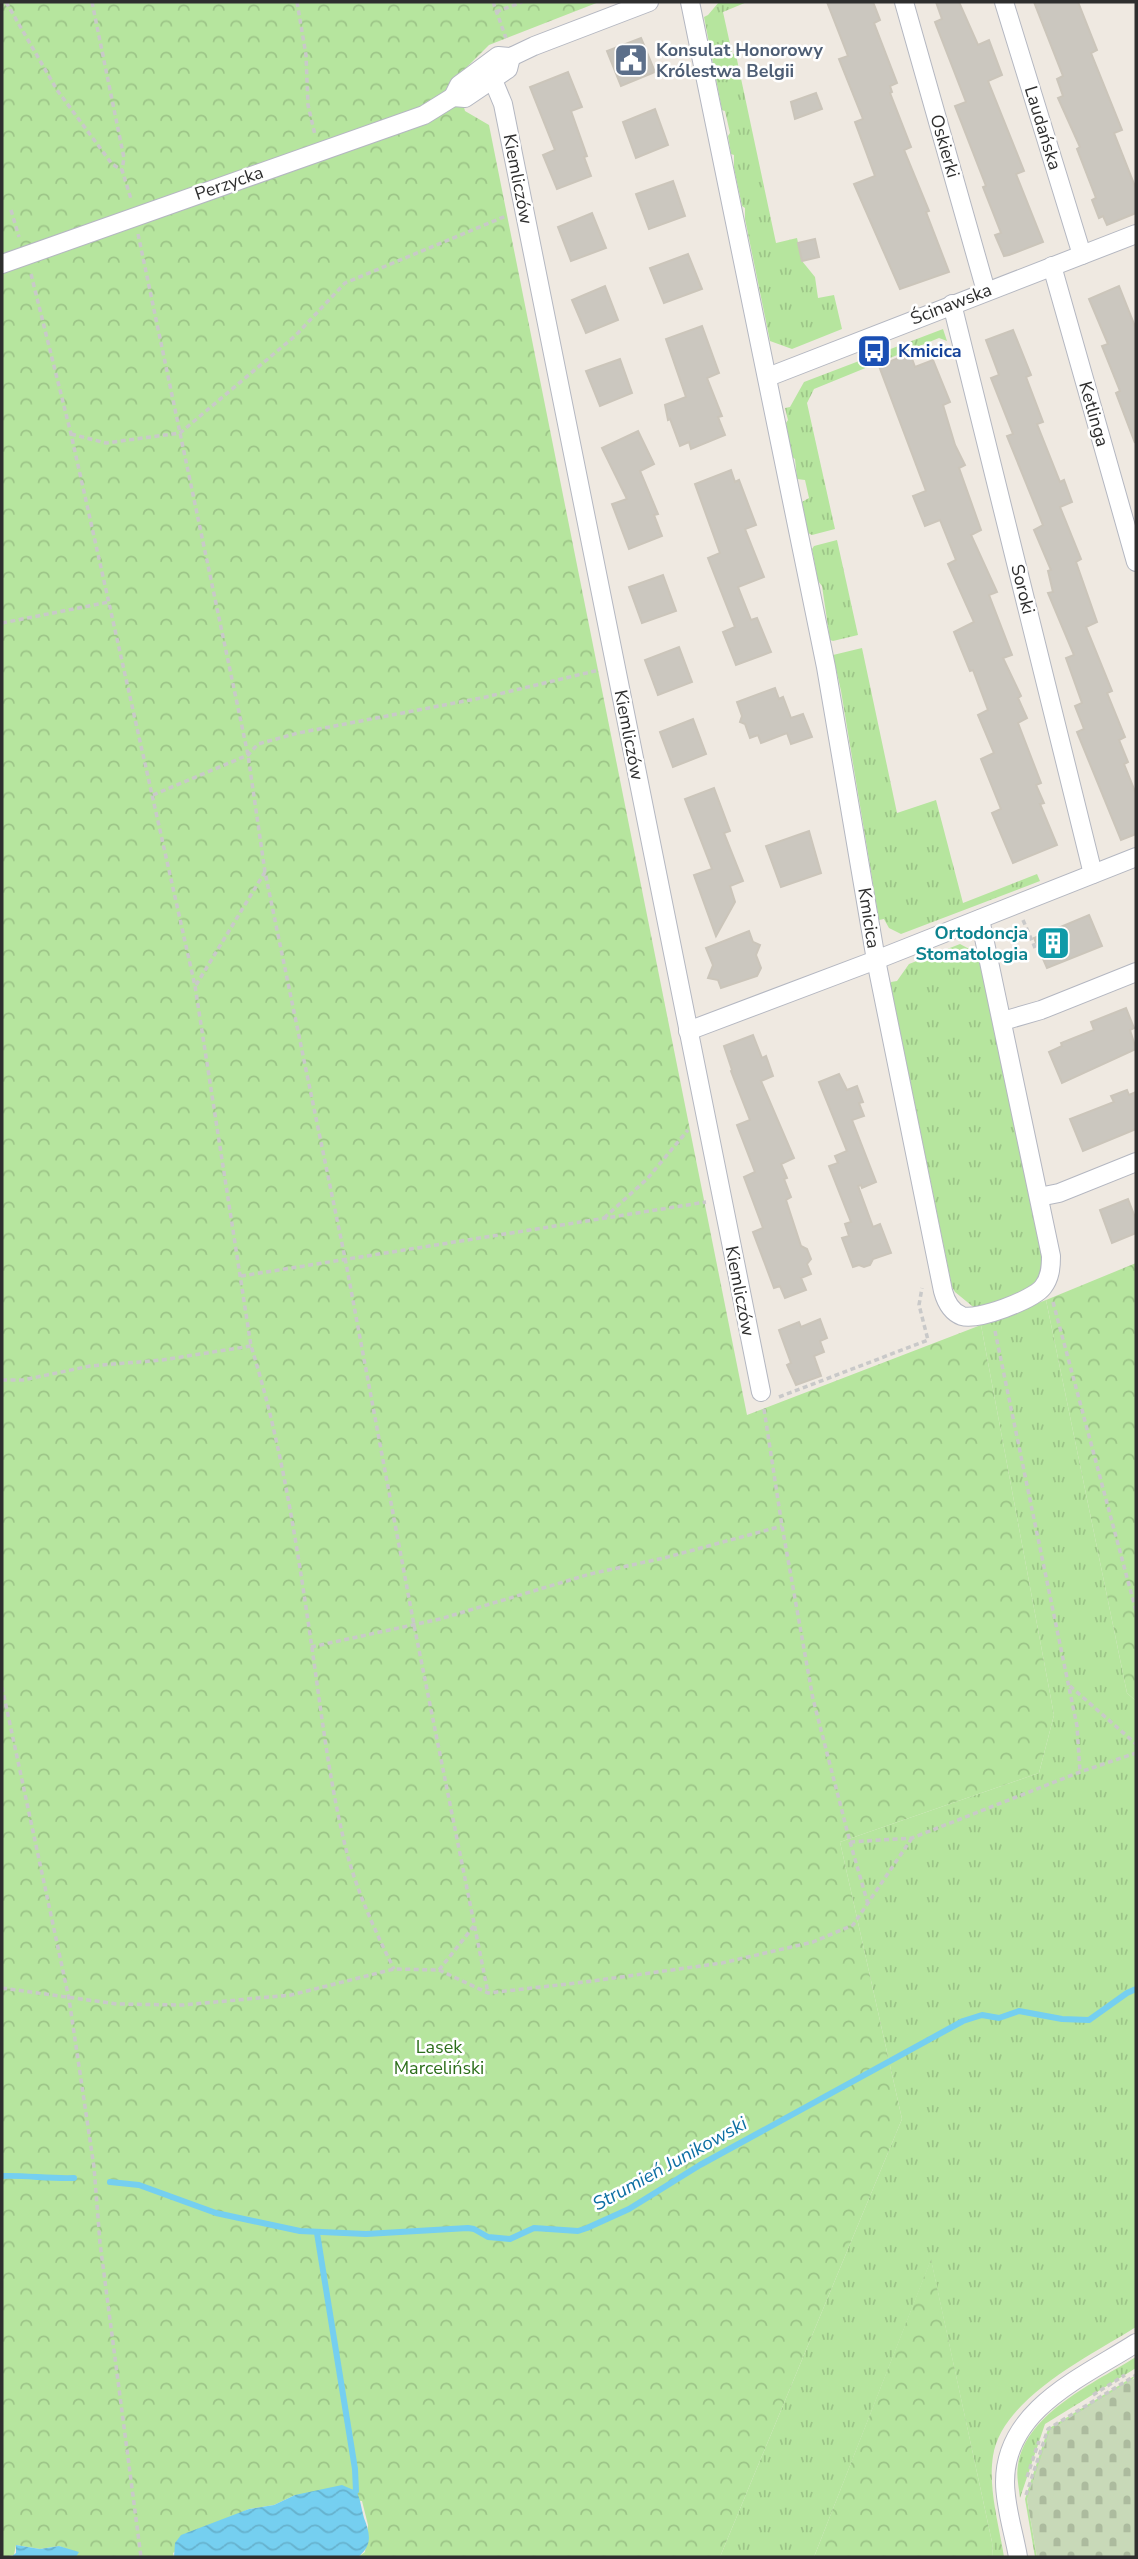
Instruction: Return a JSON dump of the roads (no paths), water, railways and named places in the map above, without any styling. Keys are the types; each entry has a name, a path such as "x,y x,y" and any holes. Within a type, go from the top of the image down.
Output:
{"street":[{"path":"511,50 508,69 465,97 453,97 459,85 498,56 511,50 534,46 649,2"},
{"name":"Kmicica","path":"691,2 831,692 876,960 943,1291 952,1310 963,1316 977,1317 1034,1296 1041,1289 1051,1269 1039,1197"},
{"name":"Oskierki","path":"904,2 986,291"},
{"name":"Laudańska","path":"1004,2 1082,254"},
{"name":"Kiemliczów","path":"493,80 503,104 764,1397"},
{"name":"Perzycka","path":"2,264 424,115 453,97"},
{"name":"Ścinawska","path":"768,377 1136,234"},
{"name":"Ketlinga","path":"1052,266 1136,562"},
{"name":"Soroki","path":"952,304 1093,874"},
{"path":"688,1031 1136,857"},
{"path":"980,919 1039,1197 1059,1193 1136,1162"},
{"path":"1003,1021 1041,1010 1136,972"},
{"path":"1018,2557 1005,2485 1006,2461 1022,2426 1035,2411 1136,2343"}],"water":[{"path":"342,2485 356,2491 368,2529 368,2544 358,2557 174,2557 175,2543 181,2535 249,2509 274,2505 295,2495"},
{"path":"16,2545 40,2549 59,2546 79,2552 76,2557 11,2557 16,2553"}],"waterway":[{"name":"Strumień Junikowski","path":"110,2182 139,2185 216,2213 300,2231 366,2234 468,2228 488,2237 510,2239 534,2228 578,2231 629,2209 700,2165 963,2021 982,2015 999,2018 1019,2011 1062,2019 1089,2020 1136,1989"},
{"name":"Strumień Junikowski","path":"2,2176 74,2178"},
{"path":"317,2233 355,2469 356,2491"}],"place":[{"name":"Konsulat Honorowy Królestwa Belgii","path":"631,60"},
{"name":"Kmicica","path":"874,351"},
{"name":"Ortodoncja Stomatologia","path":"1053,943"}],"park label":[{"name":"Lasek Marceliński","path":"439,2057"}]}
